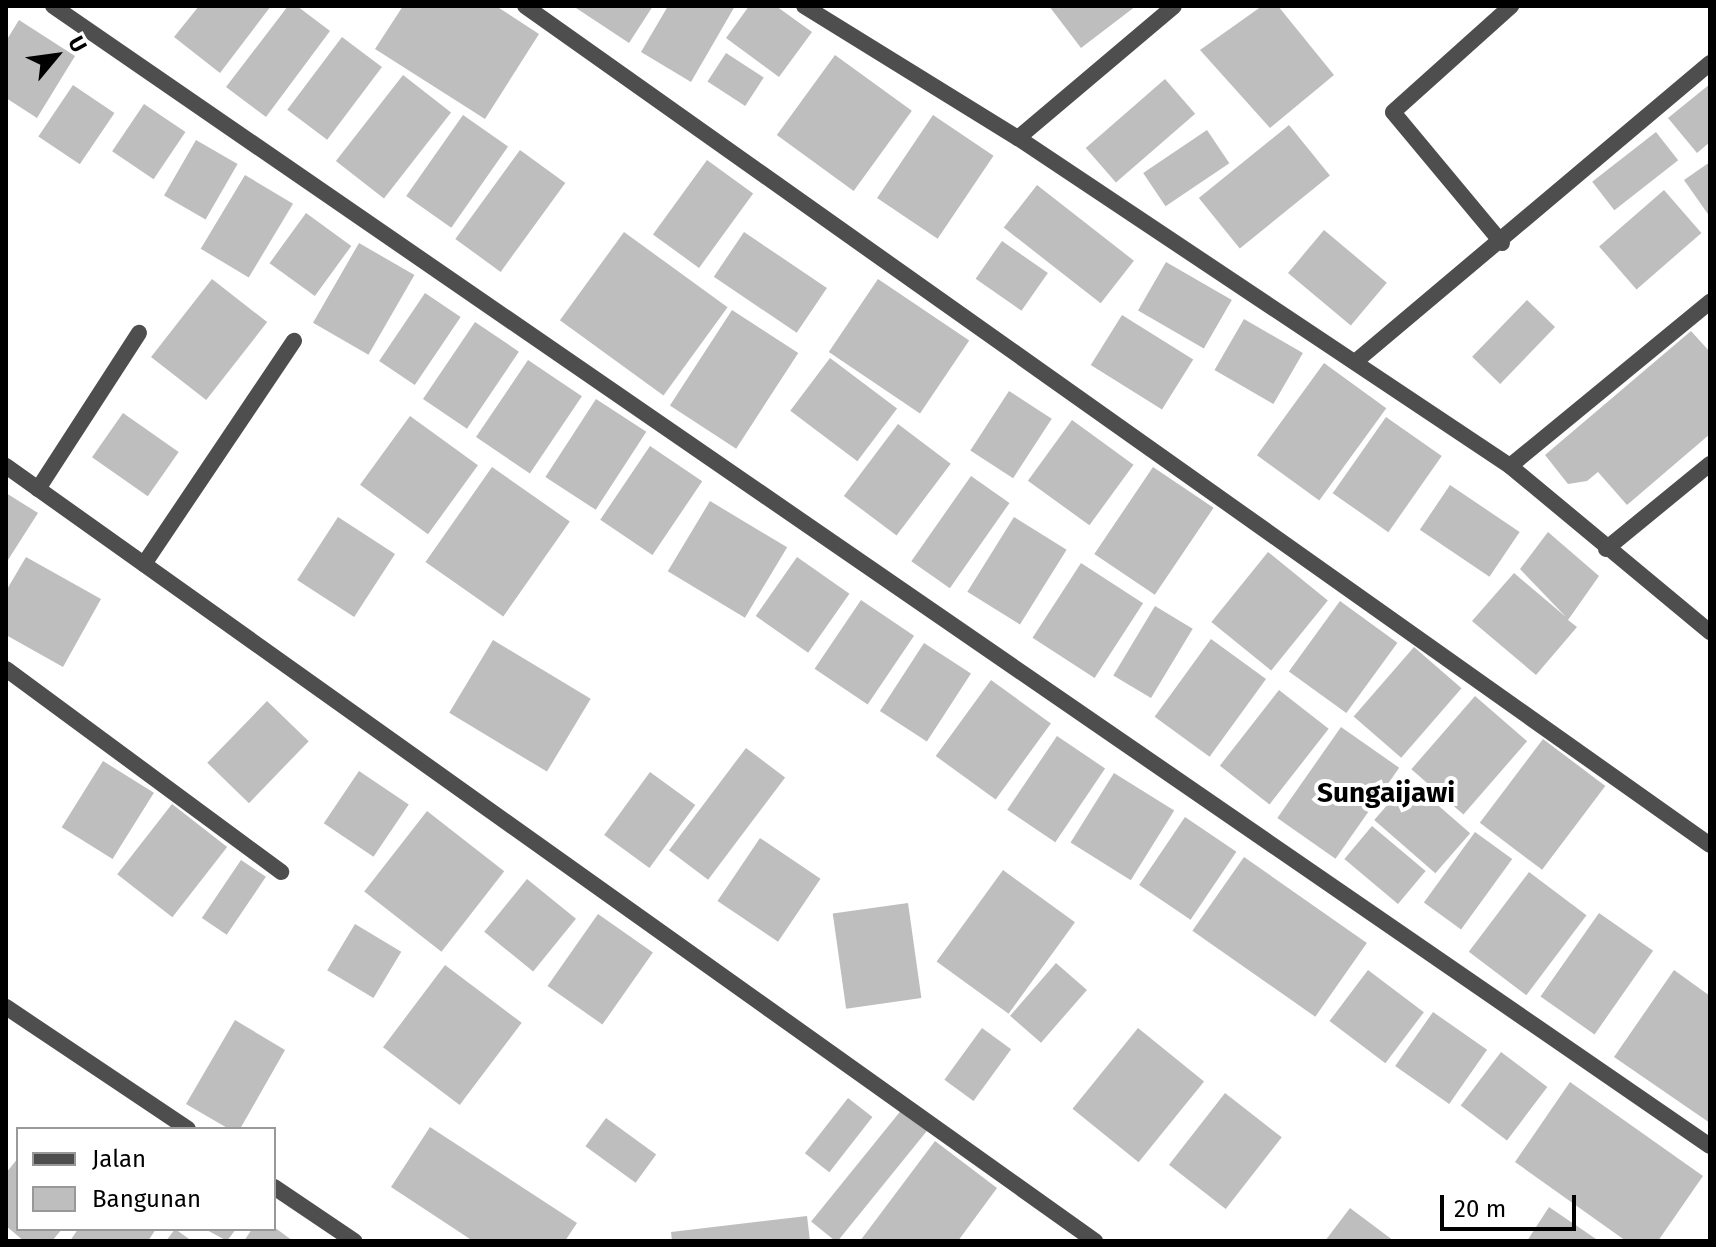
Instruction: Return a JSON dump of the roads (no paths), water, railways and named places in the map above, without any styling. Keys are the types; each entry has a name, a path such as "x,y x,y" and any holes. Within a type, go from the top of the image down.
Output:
{"street":[{"path":"53,6 1710,1146"},
{"path":"525,6 1710,845"},
{"path":"804,6 1018,138 1510,466 1606,549 1710,632"},
{"path":"1018,138 1174,6"},
{"path":"1502,243 1393,112 1511,6"},
{"path":"1355,362 1502,243 1710,63"},
{"path":"1510,466 1710,302"},
{"path":"38,489 139,333"},
{"path":"144,564 294,341"},
{"path":"1606,549 1710,464"},
{"path":"6,466 1095,1241"},
{"path":"6,669 281,872"},
{"path":"6,1007 185,1127"},
{"path":"276,1188 354,1241"}],"district":[{"name":"Sungaijawi","path":"1386,793"}]}
